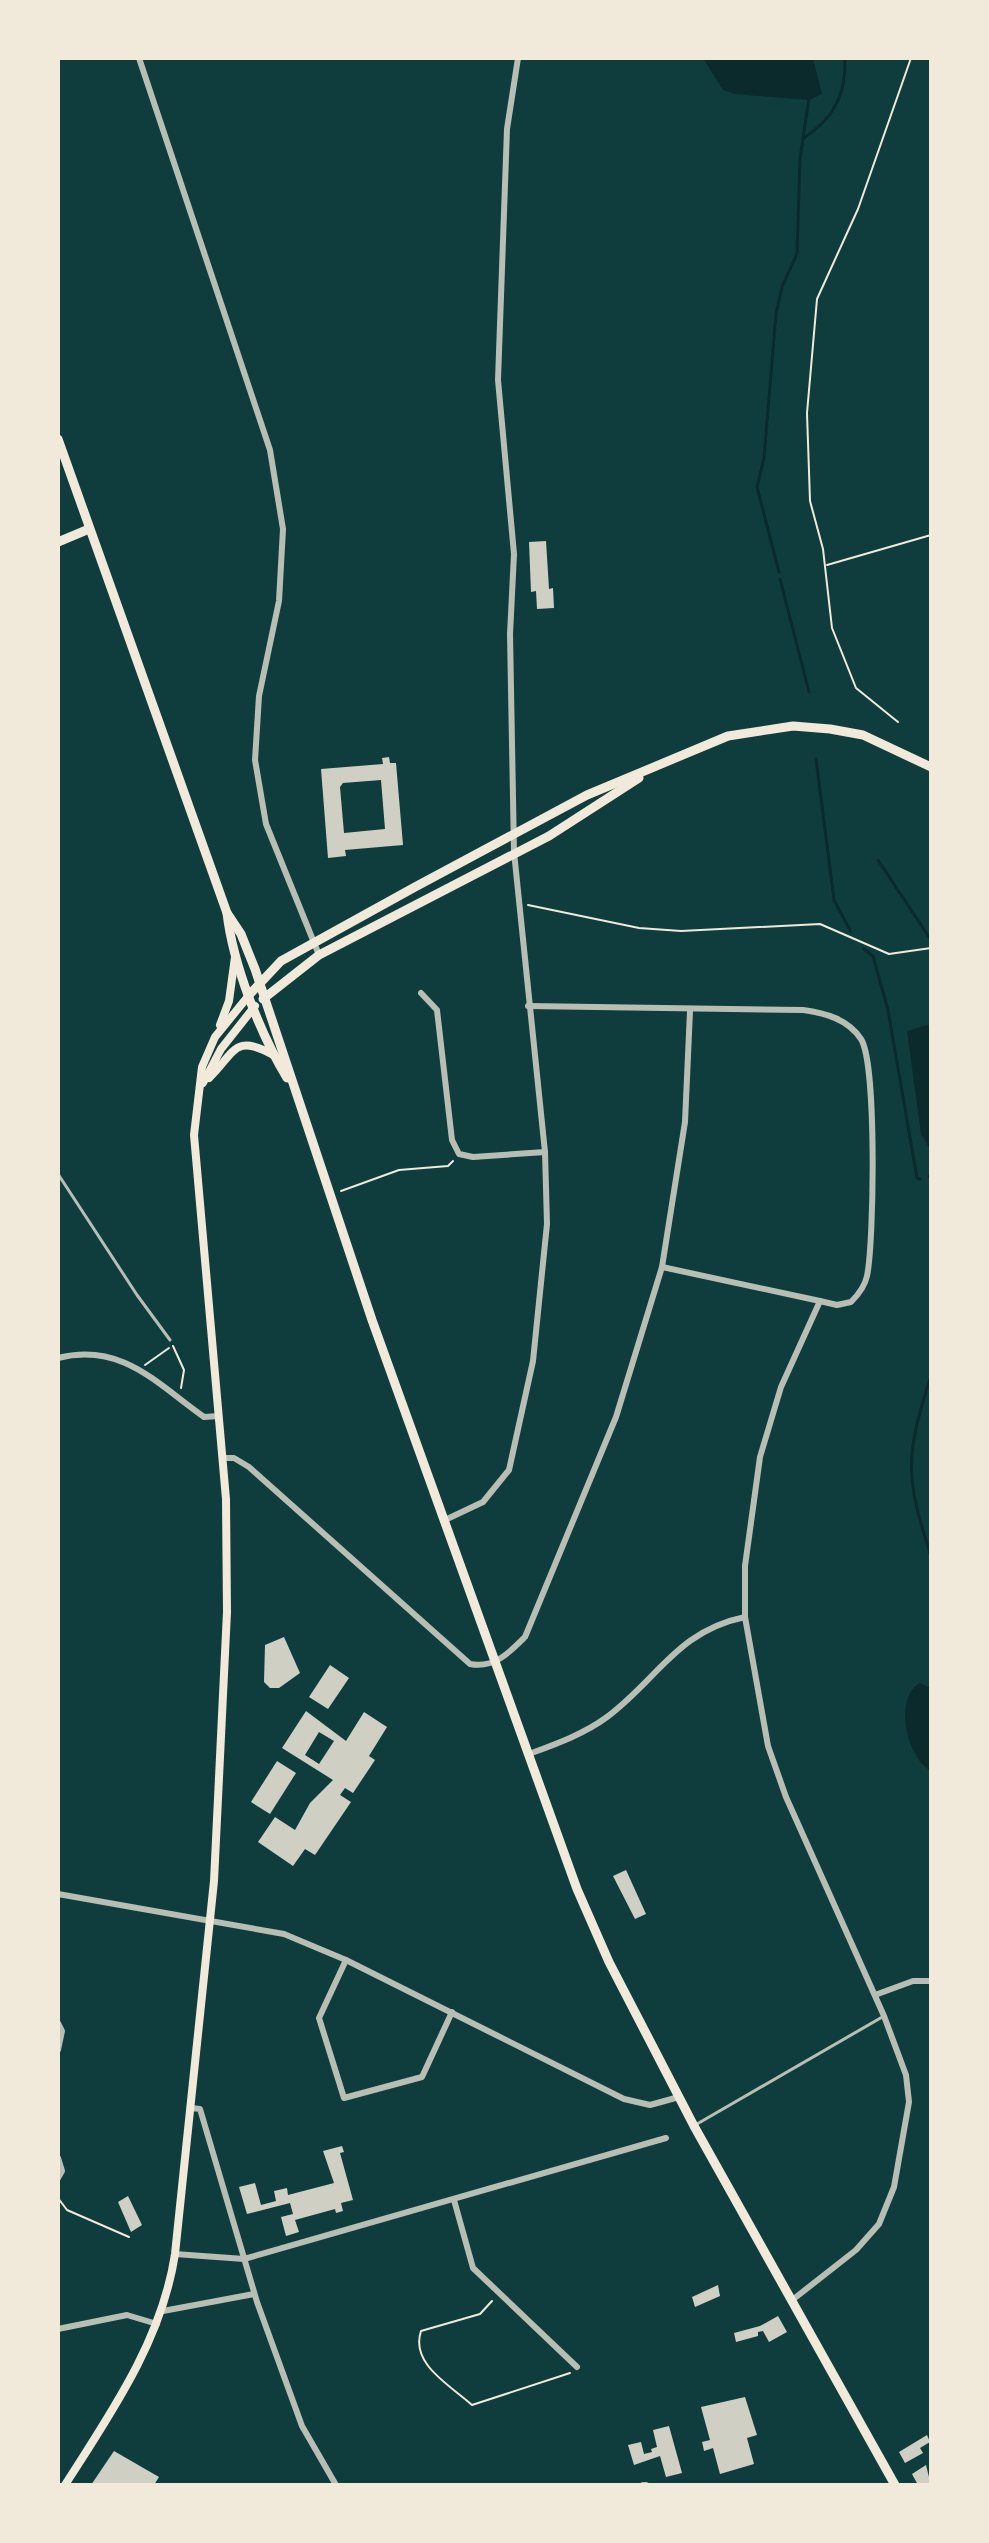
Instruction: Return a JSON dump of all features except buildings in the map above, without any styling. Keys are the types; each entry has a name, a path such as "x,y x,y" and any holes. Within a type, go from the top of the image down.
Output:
{"main road":[{"path":"58,463 60,443"},
{"path":"60,443 227,913 235,952 250,994 275,1056 290,1083 594,1931 694,2126 895,2485"},
{"path":"58,542 89,529"},
{"path":"215,1037 281,961 313,942 587,795 728,736 793,726 863,735 931,767"},
{"path":"202,1086 221,1049 255,1006 319,955 549,836 657,766"},
{"path":"227,913 241,934 260,983 287,1060 290,1083"},
{"path":"65,2485 132,2374 157,2324 163,2311 175,2254 211,1921 227,1612 222,1458 194,1135 202,1067 229,1001 235,952"},
{"path":"202,1086 230,1051 237,1047 253,1046 275,1056"}],"street":[{"path":"139,58 270,450 283,529 279,601 259,696 255,760 266,824 319,955"},
{"path":"445,1520 490,1496 509,1470 533,1361 547,1224 545,1152 514,852 510,634 514,554 498,380 507,129 518,58"},
{"path":"421,993 437,1010 452,1140 459,1154 473,1157 545,1152"},
{"path":"528,1006 690,1011 803,1010 826,1013 846,1024 862,1039 870,1061 873,1108 867,1276 851,1302 837,1305 662,1267"},
{"path":"222,1458 234,1458 249,1467 470,1664 496,1661 525,1637 616,1417 662,1267 685,1122 690,1011"},
{"path":"791,2301 868,2238 889,2203 909,2102 906,2075 884,2016 786,1797 768,1746 745,1617 745,1566 760,1457 781,1387 820,1301"},
{"path":"58,1358 100,1356 141,1368 204,1417 219,1416"},
{"path":"529,1754 585,1731 609,1716 689,1639 718,1623 745,1617"},
{"path":"58,1894 284,1934 346,1960 624,2099 650,2105 679,2097"},
{"path":"346,1960 319,2018 344,2098 422,2077 452,2012"},
{"path":"875,1995 913,1981 931,1981"},
{"path":"58,2023 62,2031 58,2050"},
{"path":"191,2108 200,2109 254,2294 302,2426 336,2485"},
{"path":"175,2254 244,2259 666,2138"},
{"path":"58,2158 62,2171 58,2178"},
{"path":"454,2200 473,2268 577,2367"},
{"path":"163,2311 254,2294"},
{"path":"58,2329 127,2315 157,2324"}],"lane":[{"path":"58,1174 171,1342"},
{"path":"694,2126 884,2016"}],"path":[{"path":"898,722 856,688 843,664 832,628 826,565 810,501 806,462 813,315 825,279 858,209 911,58"},
{"path":"826,565 931,535"},
{"path":"519,903 639,928 681,931 820,924 889,954 931,948"},
{"path":"340,1191 399,1170 448,1166 459,1154"},
{"path":"141,1368 171,1342 184,1370 184,1384 175,1396"},
{"path":"58,2198 67,2210 129,2237"},
{"path":"499,2293 480,2314 421,2331 416,2345 420,2358 472,2405 567,2376 577,2367"}],"water":[{"path":"703,58 813,58 822,94 809,100 734,94 723,90"},
{"path":"931,1024 931,1151 921,1134 907,1031"},
{"path":"920,1683 931,1688 931,1771 915,1753 906,1727 907,1700"}],"waterway":[{"path":"804,138 823,122 836,104 843,83 845,58"},
{"path":"779,572 757,487 764,458 776,314 782,287 797,254 800,159 809,98"},
{"path":"780,579 809,692"},
{"path":"816,759 834,900 851,932"},
{"path":"878,860 931,940"},
{"path":"864,949 873,956 888,1010 917,1178 920,1179"},
{"path":"931,1376 916,1427 912,1466 916,1505 931,1556"}]}
